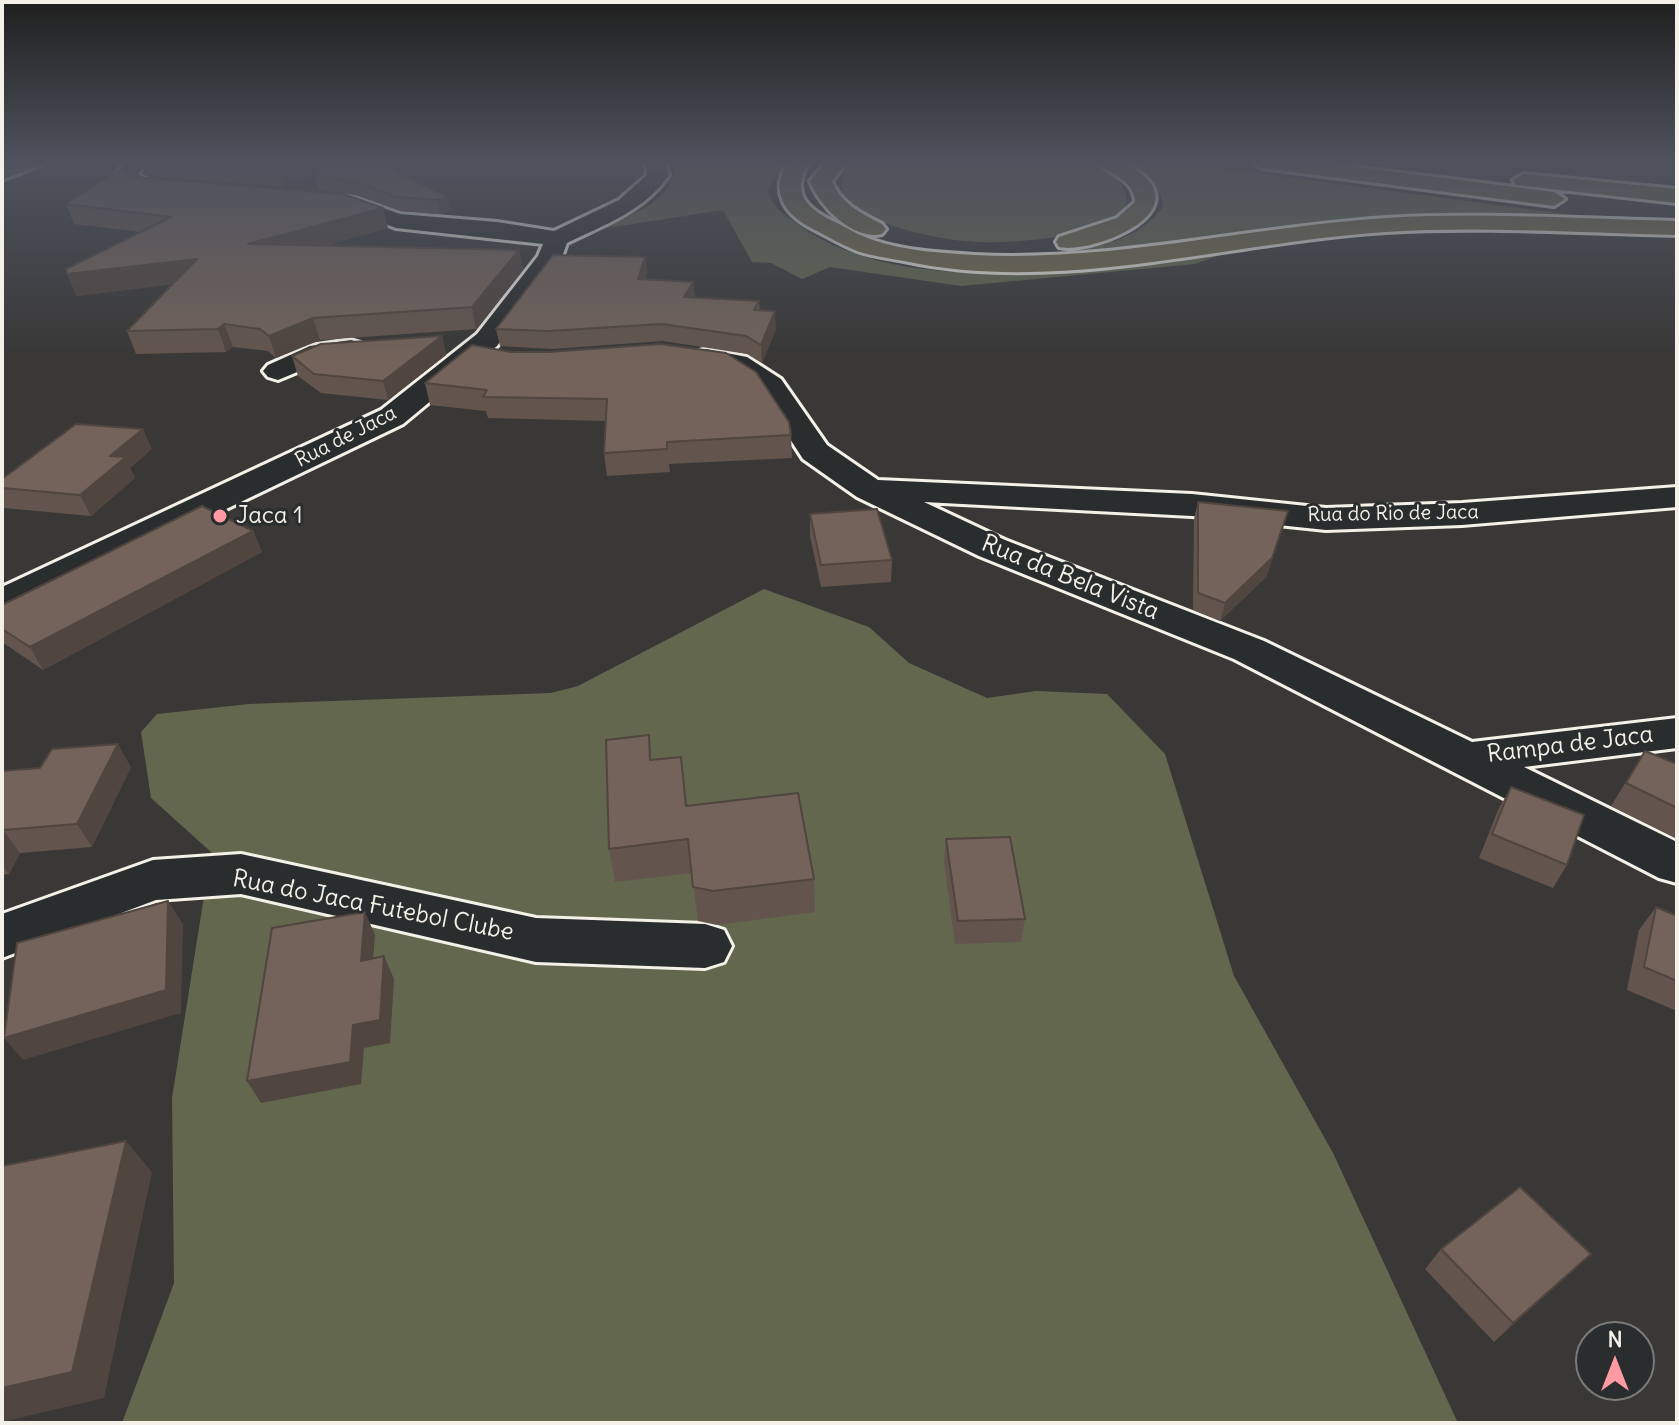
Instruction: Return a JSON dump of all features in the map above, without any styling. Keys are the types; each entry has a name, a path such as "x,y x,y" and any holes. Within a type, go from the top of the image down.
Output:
{"highway":[{"path":"822,228 891,251 938,260 990,264 1093,259 1334,228"},
{"path":"873,228 882,233 951,246 1002,248 1082,240 1116,228"}],"street":[{"path":"491,228 557,239 577,228"},
{"name":"Rua de Jaca","path":"2,602 392,417 492,351 550,257 557,239"},
{"path":"434,343 492,351"},
{"path":"278,371 320,352 378,347"},
{"name":"Rua da Bela Vista","path":"676,354 737,363 770,385 815,452 869,490 992,548 1249,650 1677,864"},
{"name":"Rua do Rio de Jaca","path":"869,490 929,490 1176,504 1326,519 1462,514 1677,497"},
{"name":"Rampa de Jaca","path":"1464,759 1677,733"},
{"name":"Rua do Jaca Futebol Clube","path":"2,936 153,880 241,874 536,940 705,946"}],"green space":[{"path":"733,228 804,228 849,252 901,266 958,272 1077,268 1243,247 1195,264 961,286 830,267 802,279 771,263 752,262"},
{"path":"902,228 1092,228 1039,239 991,242 964,241"},
{"path":"1139,228 1302,228 1074,252 1112,242"},
{"path":"764,589 869,627 909,663 987,698 1036,691 1107,694 1165,754 1234,976 1333,1153 1458,1423 122,1423 174,1283 172,1098 211,852 151,798 141,732 157,714 249,704 551,693 578,686"}],"building":[{"path":"148,228 306,228 248,244 519,250 472,307 313,318 269,336 260,329 224,324 218,329 127,331 197,259 67,274 66,269"},
{"path":"553,255 645,257 638,279 693,282 684,297 759,301 754,310 775,311 761,345 746,336 662,324 549,331 496,329"},
{"path":"442,336 383,381 314,374 292,356 321,344"},
{"path":"661,344 726,353 756,372 789,422 791,435 667,442 667,449 604,453 607,399 483,397 487,390 425,383 472,345 511,352 548,352"},
{"path":"76,424 143,429 110,456 126,457 80,495 2,488 2,479"},
{"path":"1198,502 1288,511 1272,558 1225,603 1198,593"},
{"path":"202,506 253,531 30,647 2,629 2,605"},
{"path":"877,509 892,560 821,565 810,514"},
{"path":"649,735 650,760 681,757 686,806 798,793 814,879 713,891 693,887 688,839 609,849 606,740"},
{"path":"118,744 77,824 2,832 2,771 40,768 52,749"},
{"path":"1645,751 1677,764 1677,808 1626,783"},
{"path":"1511,787 1584,815 1567,865 1492,834"},
{"path":"1010,837 1025,919 958,921 946,839"},
{"path":"168,901 166,990 4,1038 17,943"},
{"path":"1656,907 1677,916 1677,981 1644,967"},
{"path":"365,912 361,961 384,956 380,1020 353,1025 350,1062 247,1081 272,928"},
{"path":"126,1141 72,1372 2,1388 2,1166"},
{"path":"1520,1187 1591,1254 1513,1323 1441,1249"}],"place":[{"name":"Jaca 1","path":"220,516"}]}
